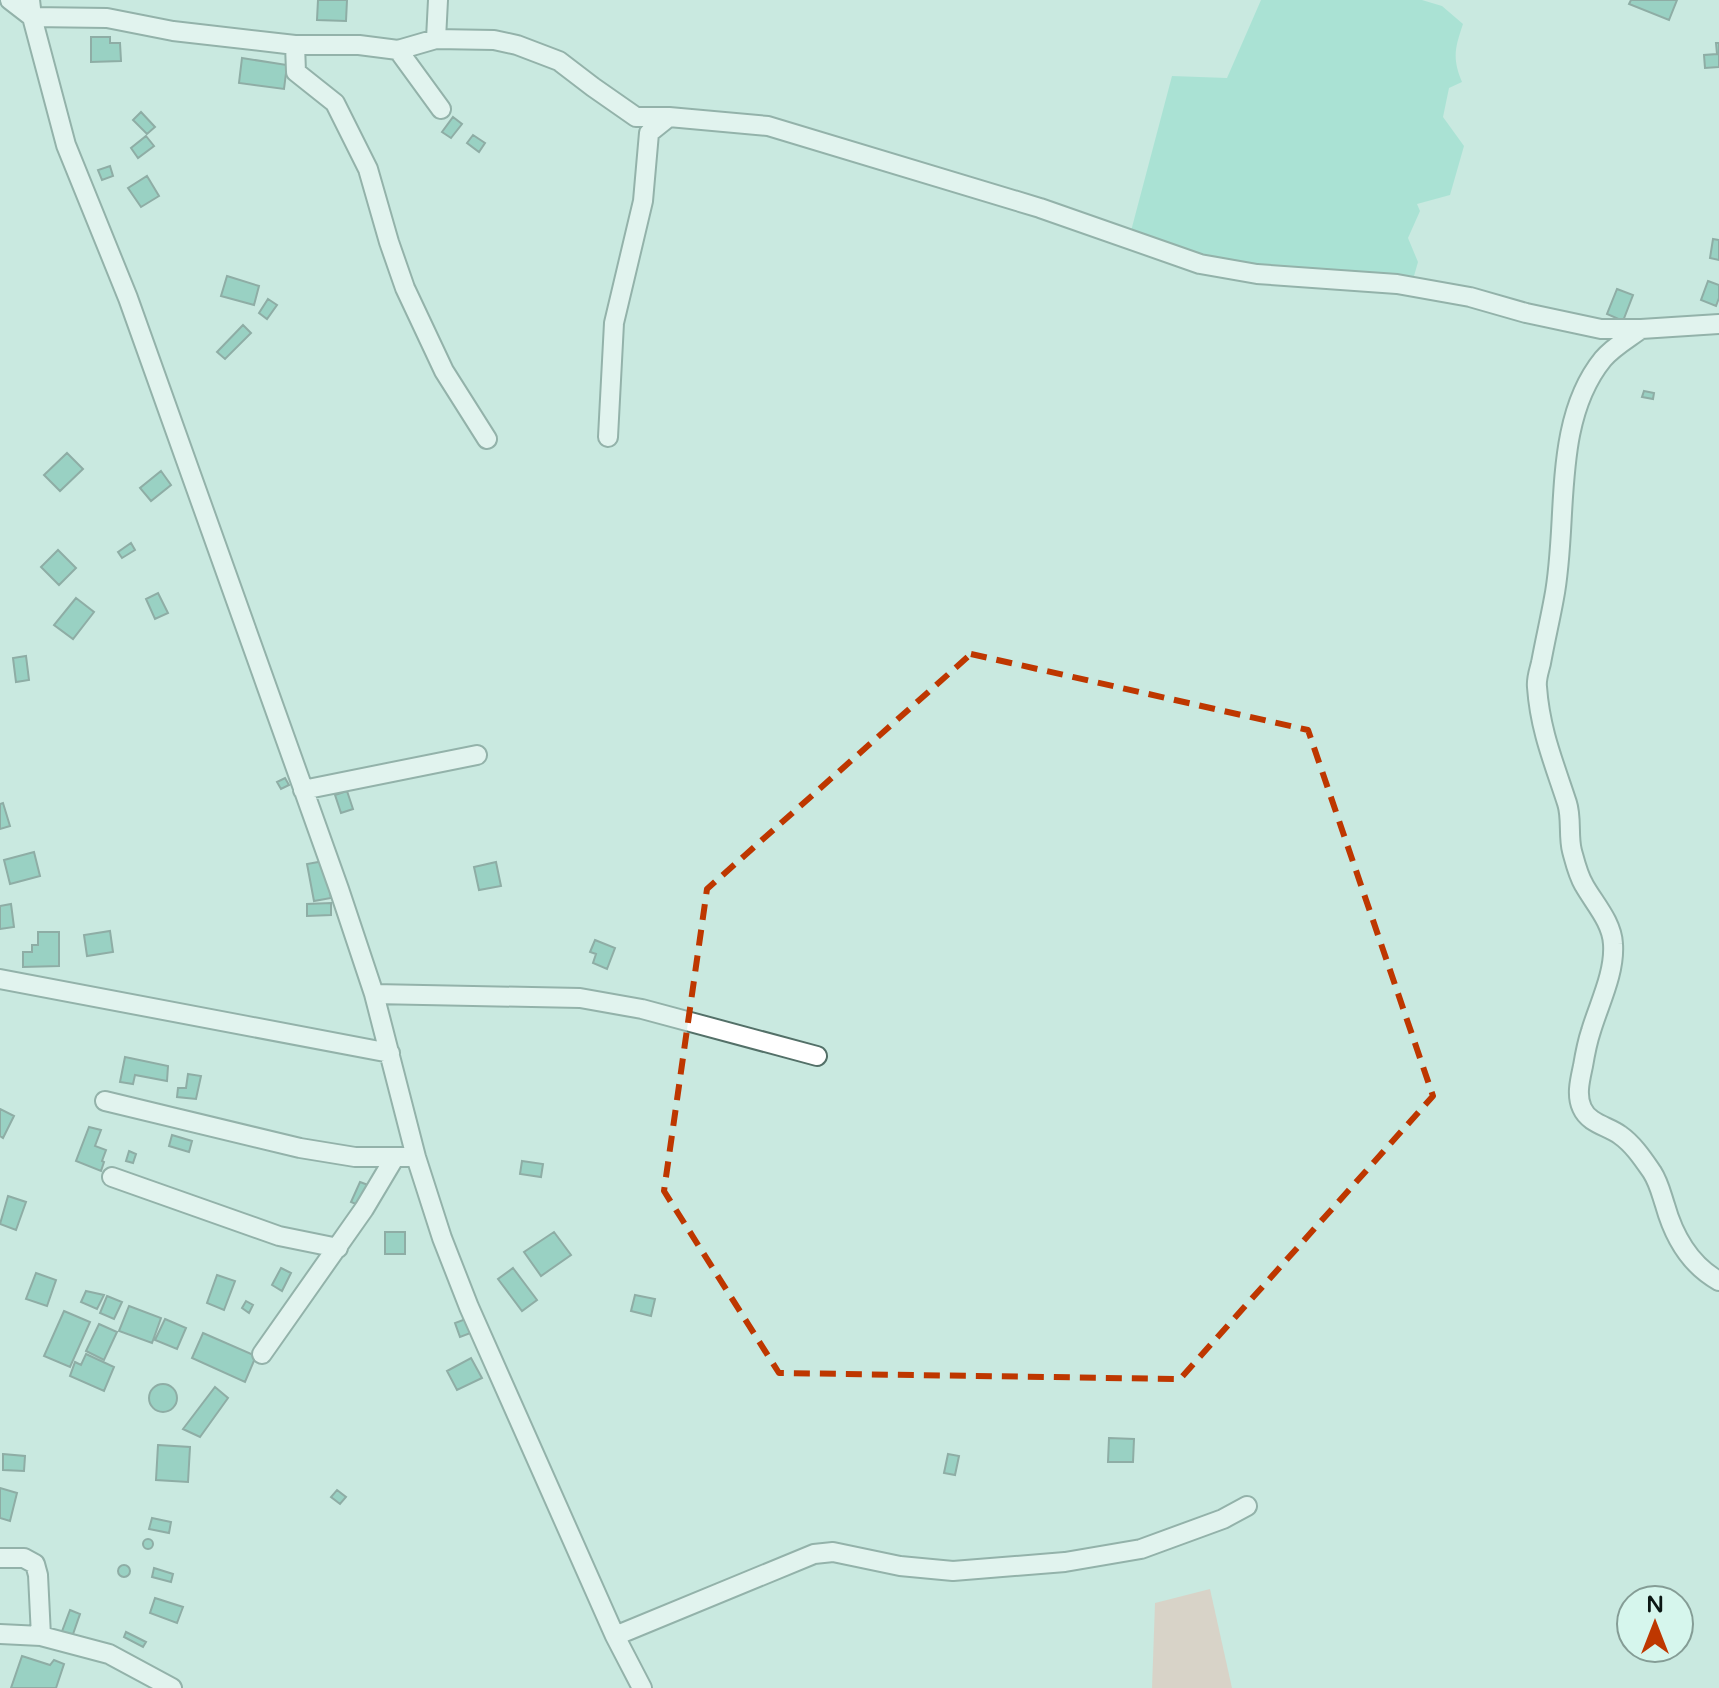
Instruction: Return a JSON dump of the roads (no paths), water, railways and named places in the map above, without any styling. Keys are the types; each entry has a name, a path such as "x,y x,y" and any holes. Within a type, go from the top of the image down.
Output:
{"street":[{"path":"10,0 31,8 108,9 173,31 295,45 359,45 398,50 436,39 494,40 559,61 636,117 768,126 1040,208 1200,264 1257,274 1397,284 1470,297 1601,329 1719,324"},
{"path":"436,39 438,0"},
{"path":"31,8 66,145 128,298 374,994 416,1157 442,1238 469,1307 615,1636 642,1688"},
{"path":"295,45 296,72 335,103 368,169 405,288 444,371 487,439"},
{"path":"398,50 441,109"},
{"path":"608,437 614,323 643,201 649,133 669,117"},
{"path":"1641,329 1605,356 1589,379 1579,403 1564,474 1554,599 1536,683 1546,744 1568,806 1571,849 1582,883 1611,929 1614,946 1599,1010 1584,1054 1579,1089 1582,1110 1596,1123 1618,1133 1629,1143 1660,1186 1674,1231 1695,1265 1719,1281"},
{"path":"303,790 477,755"},
{"path":"0,979 390,1053"},
{"path":"374,994 580,998 642,1009 817,1056"},
{"path":"105,1101 300,1148 355,1157 416,1157"},
{"path":"262,1354 338,1248 395,1157"},
{"path":"112,1177 279,1236 338,1248"},
{"path":"615,1636 814,1554 833,1552 900,1566 953,1571 1065,1562 1141,1549 1223,1519 1247,1506"},
{"path":"0,1558 24,1558 35,1564 41,1636"},
{"path":"0,1634 41,1636 109,1654 172,1688"}]}
